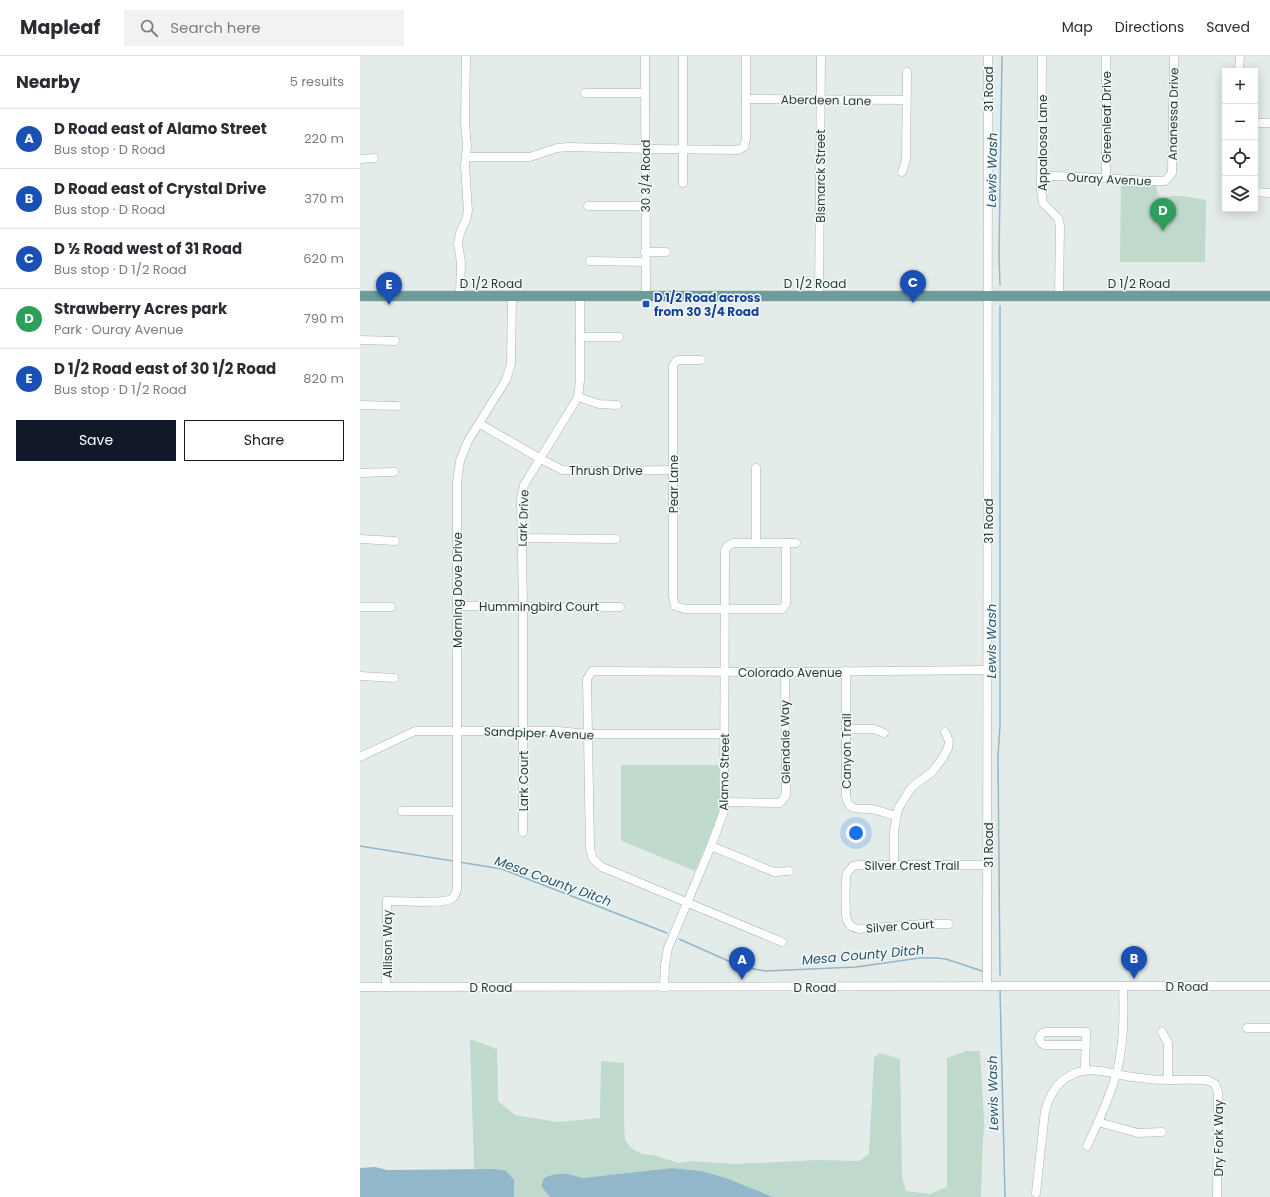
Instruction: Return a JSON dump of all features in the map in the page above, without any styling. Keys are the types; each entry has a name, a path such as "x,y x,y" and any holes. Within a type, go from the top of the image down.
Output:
{"main road":[{"name":"D 1/2 Road","path":"360,296 1270,296"}],"street":[{"path":"460,296 461,262 458,244 460,233 468,211 465,165 467,146 465,124 466,56"},
{"name":"30 3/4 Road","path":"645,56 646,296"},
{"path":"683,56 684,183"},
{"path":"466,157 530,157 557,148 738,150 744,147 746,139 746,56"},
{"name":"Bismarck Street","path":"819,295 821,56"},
{"name":"31 Road","path":"987,986 988,56"},
{"name":"Appaloosa Lane","path":"1042,56 1041,190 1044,203 1058,218 1060,226 1059,296"},
{"name":"Greenleaf Drive","path":"1106,56 1106,178"},
{"name":"Ananessa Drive","path":"1172,173 1174,56"},
{"path":"1239,68 1240,56"},
{"path":"902,172 906,160 907,72"},
{"path":"586,93 645,93"},
{"name":"Aberdeen Lane","path":"746,99 906,100"},
{"path":"1258,123 1270,123"},
{"path":"360,159 374,158"},
{"name":"Ouray Avenue","path":"1042,176 1165,181 1172,173"},
{"path":"1258,192 1270,193"},
{"path":"588,206 645,206"},
{"path":"645,252 666,252"},
{"path":"590,261 645,262"},
{"name":"Morning Dove Drive","path":"387,901 444,902 450,900 456,894 457,482 460,461 468,441 506,380 511,364 512,296"},
{"name":"Lark Drive","path":"523,731 524,606 522,499 524,485 539,458 578,397 580,380 580,296"},
{"path":"580,338 619,337"},
{"path":"360,340 396,341"},
{"name":"Pear Lane","path":"701,360 676,361 673,366 673,597 675,606 680,609 725,610"},
{"path":"578,397 599,404 617,405"},
{"path":"360,405 397,406"},
{"name":"Thrush Drive","path":"480,424 562,470 673,470"},
{"path":"756,468 756,543 796,543"},
{"path":"360,473 394,472"},
{"path":"522,538 616,539"},
{"path":"360,539 395,540"},
{"name":"Alamo Street","path":"664,987 666,957 724,815 725,552 728,546 733,543 756,543"},
{"path":"725,610 780,610 784,608 786,604 786,543"},
{"name":"Hummingbird Court","path":"457,606 620,607"},
{"path":"360,607 391,607"},
{"name":"Colorado Avenue","path":"588,734 588,679 592,671 846,672 987,670"},
{"name":"Glendale Way","path":"724,802 780,803 786,795 785,672"},
{"name":"Canyon Trail","path":"846,672 847,802 856,809 872,809 896,816"},
{"path":"360,676 394,678"},
{"path":"846,729 874,729 884,733"},
{"name":"Sandpiper Avenue","path":"360,757 414,731 558,731 588,734 724,734"},
{"name":"Lark Court","path":"523,731 523,832"},
{"path":"894,865 894,831 896,816 901,803 909,791 932,772 942,759 948,748 949,741 945,732"},
{"path":"588,734 590,849 593,860 602,867 782,942"},
{"path":"402,811 457,811"},
{"path":"711,846 774,872 789,871"},
{"name":"Silver Crest Trail","path":"851,926 846,918 846,876 848,870 853,866 988,865"},
{"name":"Allison Way","path":"386,987 387,901"},
{"name":"Silver Court","path":"851,926 859,929 922,924 949,924"},
{"path":"1087,1146 1109,1096 1116,1074 1120,1054 1123,986"},
{"name":"D Road","path":"360,987 1270,986"},
{"path":"1247,1028 1270,1028"},
{"path":"1036,1193 1045,1111 1048,1100 1054,1089 1063,1080 1073,1074 1085,1070 1086,1032 1045,1032 1041,1034 1039,1038 1041,1043 1044,1045 1085,1045"},
{"path":"1162,1032 1168,1043 1168,1080"},
{"name":"Dry Fork Way","path":"1085,1070 1103,1070 1138,1078 1207,1080 1212,1082 1218,1092 1217,1197"},
{"path":"1098,1122 1138,1133 1162,1132"}],"green space":[{"path":"1121,181 1155,184 1159,196 1161,197 1182,196 1206,200 1205,262 1120,262"},
{"path":"621,765 719,765 719,814 695,871 622,841"},
{"path":"470,1039 497,1049 498,1101 515,1115 557,1122 600,1118 601,1061 624,1063 625,1140 631,1148 642,1154 657,1156 679,1163 691,1161 735,1164 817,1160 859,1161 869,1154 874,1058 880,1053 900,1059 902,1177 906,1191 930,1194 947,1187 947,1058 966,1051 980,1051 984,1122 981,1197 773,1197 726,1178 703,1171 672,1168 582,1178 572,1174 544,1178 541,1184 550,1197 514,1197 495,1169 474,1169"}],"water":[{"path":"375,1167 387,1170 495,1169 506,1171 514,1180 514,1197 360,1197 360,1168"},
{"path":"672,1168 702,1171 726,1178 773,1197 550,1197 541,1185 544,1178 559,1174 568,1174 582,1178"}],"waterway":[{"name":"Lewis Wash","path":"1000,285 999,255 1002,56"},
{"name":"Lewis Wash","path":"1000,306 1000,725 998,756 1000,975"},
{"name":"Mesa County Ditch","path":"360,846 453,861"},
{"name":"Mesa County Ditch","path":"459,862 502,869 667,933"},
{"name":"Mesa County Ditch","path":"679,939 733,963 766,971 856,967 920,958 946,959 982,971"},
{"name":"Lewis Wash","path":"1000,989 1005,1197"}],"place":[{"name":"Strawberry Acres park","path":"1163,231"},
{"name":"D ½ Road west of 31 Road","path":"913,303"},
{"name":"D 1/2 Road across from 30 3/4 Road","path":"646,304"},
{"name":"D 1/2 Road east of 30 1/2 Road","path":"389,305"},
{"name":"D Road east of Crystal Drive","path":"1134,979"},
{"name":"D Road east of Alamo Street","path":"742,980"}]}
